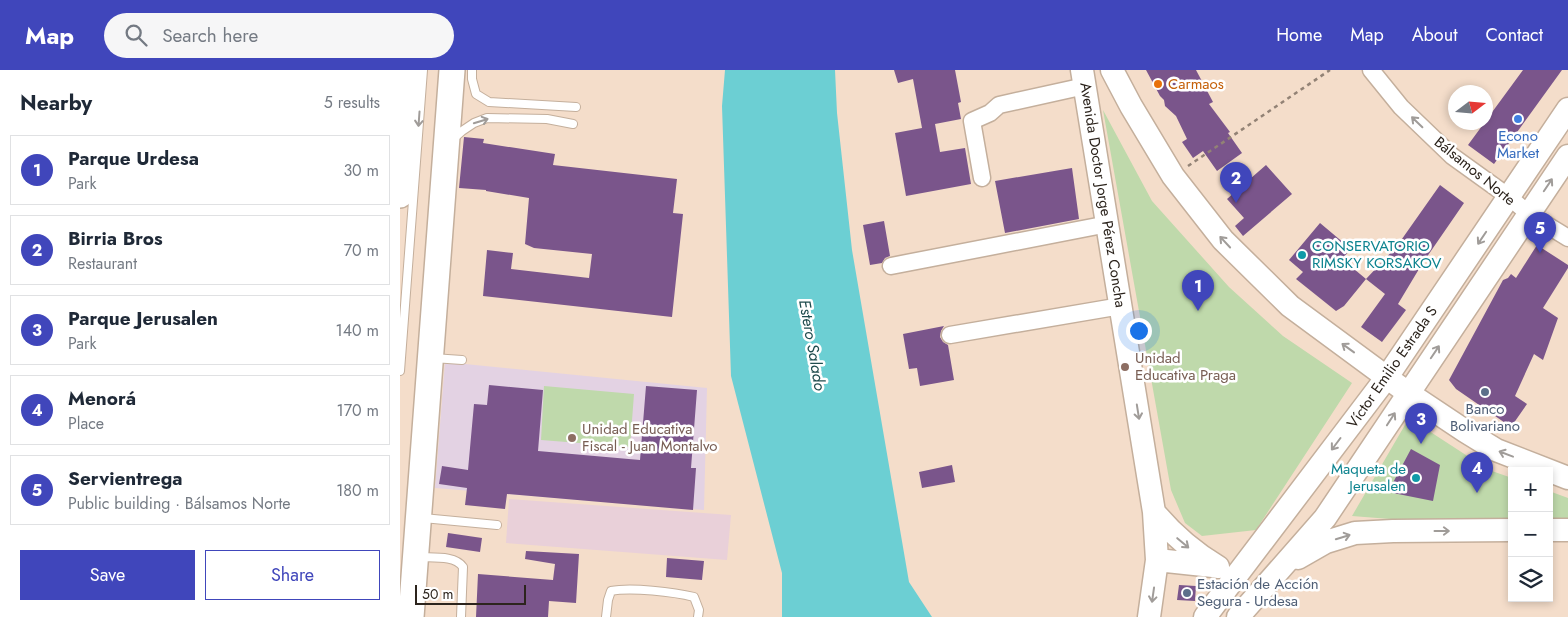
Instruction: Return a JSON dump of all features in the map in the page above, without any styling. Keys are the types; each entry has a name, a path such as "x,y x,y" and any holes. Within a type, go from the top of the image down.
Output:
{"main road":[{"path":"400,195 409,70"},
{"path":"411,617 452,70"}],"street":[{"name":"Avenida Doctor Jorge Pérez Concha","path":"1112,70 1173,176 1223,240 1290,306 1465,432 1496,450 1568,478"},
{"name":"Bálsamos Norte","path":"1371,70 1401,107 1452,156 1509,197 1529,214 1568,238"},
{"name":"Avenida Doctor Jorge Pérez Concha","path":"1084,78 1154,512 1158,560 1150,617"},
{"path":"982,178 972,120 990,114 999,105 1084,78"},
{"path":"1093,138 1092,114 1096,98 1103,93 1116,92 1131,106"},
{"name":"Víctor Emilio Estrada S","path":"1205,617 1228,570 1387,377 1568,109"},
{"name":"Víctor Emilio Estrada S","path":"1238,617 1325,518 1568,156"},
{"path":"891,266 1108,224"},
{"path":"950,335 1121,306"},
{"path":"1154,512 1182,543 1202,558 1228,570"},
{"path":"1272,580 1300,557 1326,542 1355,533 1508,530"},
{"path":"1553,530 1568,530"},
{"path":"1158,560 1228,570"}],"lane":[{"path":"400,371 422,70"},
{"path":"472,70 476,94 489,102 576,107"},
{"path":"547,106 547,119"},
{"path":"445,148 462,131 474,123 487,118 547,119 573,124"},
{"path":"431,357 462,360"},
{"path":"418,517 497,525"},
{"path":"416,557 460,562 463,567 462,617"},
{"path":"606,617 611,591 621,589 682,594 694,597 699,610 698,617"}],"path":[{"path":"1173,176 1330,70"}],"shaded area":[{"name":"Unidad Educativa Fiscal - Juan Montalvo","path":"445,362 707,388 704,510 435,488"},
{"path":"509,499 731,515 727,560 506,543"}],"green space":[{"path":"1103,110 1152,201 1229,287 1283,336 1352,383 1256,530 1202,536 1185,523 1171,490"},
{"path":"544,386 634,394 630,447 541,440"},
{"path":"1409,418 1489,470 1508,477 1508,522 1390,519 1352,516"},
{"path":"1553,492 1568,498 1568,522 1553,522"}],"water":[{"name":"Estero Salado","path":"725,70 835,70 837,113 852,250 909,582 932,617 782,617 782,573 731,376 722,106"}],"building":[{"path":"894,70 955,70 961,102 958,103 961,119 935,124 940,152 965,148 971,184 906,196 895,133 922,128 913,79 898,83"},
{"path":"1146,70 1196,70 1213,102 1209,104 1230,132 1228,133 1242,153 1217,171 1203,151 1193,158 1182,142 1187,139 1176,116 1165,106 1164,100"},
{"path":"1523,70 1562,70 1494,164 1468,145 1479,130 1493,130 1493,111"},
{"path":"464,137 484,139 483,143 555,154 553,165 677,179 673,213 683,214 672,317 483,296 487,250 513,253 511,269 589,278 592,254 534,248 525,244 529,198 486,190 459,188"},
{"path":"1266,165 1292,194 1243,236 1235,226 1244,218 1227,199"},
{"path":"1072,168 1079,219 1005,233 995,181"},
{"path":"1440,185 1464,203 1422,264 1398,304 1406,310 1382,342 1361,327 1385,294 1366,279 1397,246"},
{"path":"884,221 890,256 885,258 882,263 870,265 863,225"},
{"path":"1320,223 1351,249 1342,259 1366,279 1344,306 1336,311 1296,279 1303,272 1289,260"},
{"path":"1537,245 1568,265 1568,268 1543,308 1558,318 1543,360 1534,354 1515,396 1527,404 1511,427 1456,389 1449,380 1503,280 1511,274 1516,278"},
{"path":"944,326 940,337 948,345 954,380 920,386 917,368 909,369 903,334"},
{"path":"489,385 543,390 538,451 640,460 646,386 697,390 691,468 696,468 693,510 507,494 505,509 465,505 467,488 439,484 442,466 468,470 474,404 487,405"},
{"name":"Maqueta de Jerusalen","path":"1411,449 1440,465 1433,501 1388,492"},
{"path":"952,465 955,482 922,488 919,472"},
{"path":"448,533 482,538 480,552 446,547"},
{"path":"526,551 579,554 576,603 549,601 548,617 476,617 478,574 553,580 555,564 525,559"},
{"path":"667,558 704,561 702,580 666,577"},
{"name":"Estación de Acción Segura - Urdesa","path":"1179,585 1196,586 1195,601 1177,600"}],"place":[{"name":"Carmaos","path":"1158,84"},
{"name":"Econo Market","path":"1518,119"},
{"name":"Birria Bros","path":"1236,203"},
{"name":"Servientrega","path":"1540,253"},
{"name":"CONSERVATORIO RIMSKY KORSAKOV","path":"1302,255"},
{"name":"Parque Urdesa","path":"1198,311"},
{"name":"Unidad Educativa Praga","path":"1125,367"},
{"name":"Banco Bolivariano","path":"1485,392"},
{"name":"Unidad Educativa Fiscal - Juan Montalvo","path":"572,438"},
{"name":"Parque Jerusalen","path":"1421,444"},
{"name":"Maqueta de Jerusalen","path":"1416,478"},
{"name":"Menorá","path":"1477,493"},
{"name":"Estación de Acción Segura - Urdesa","path":"1187,593"}]}
